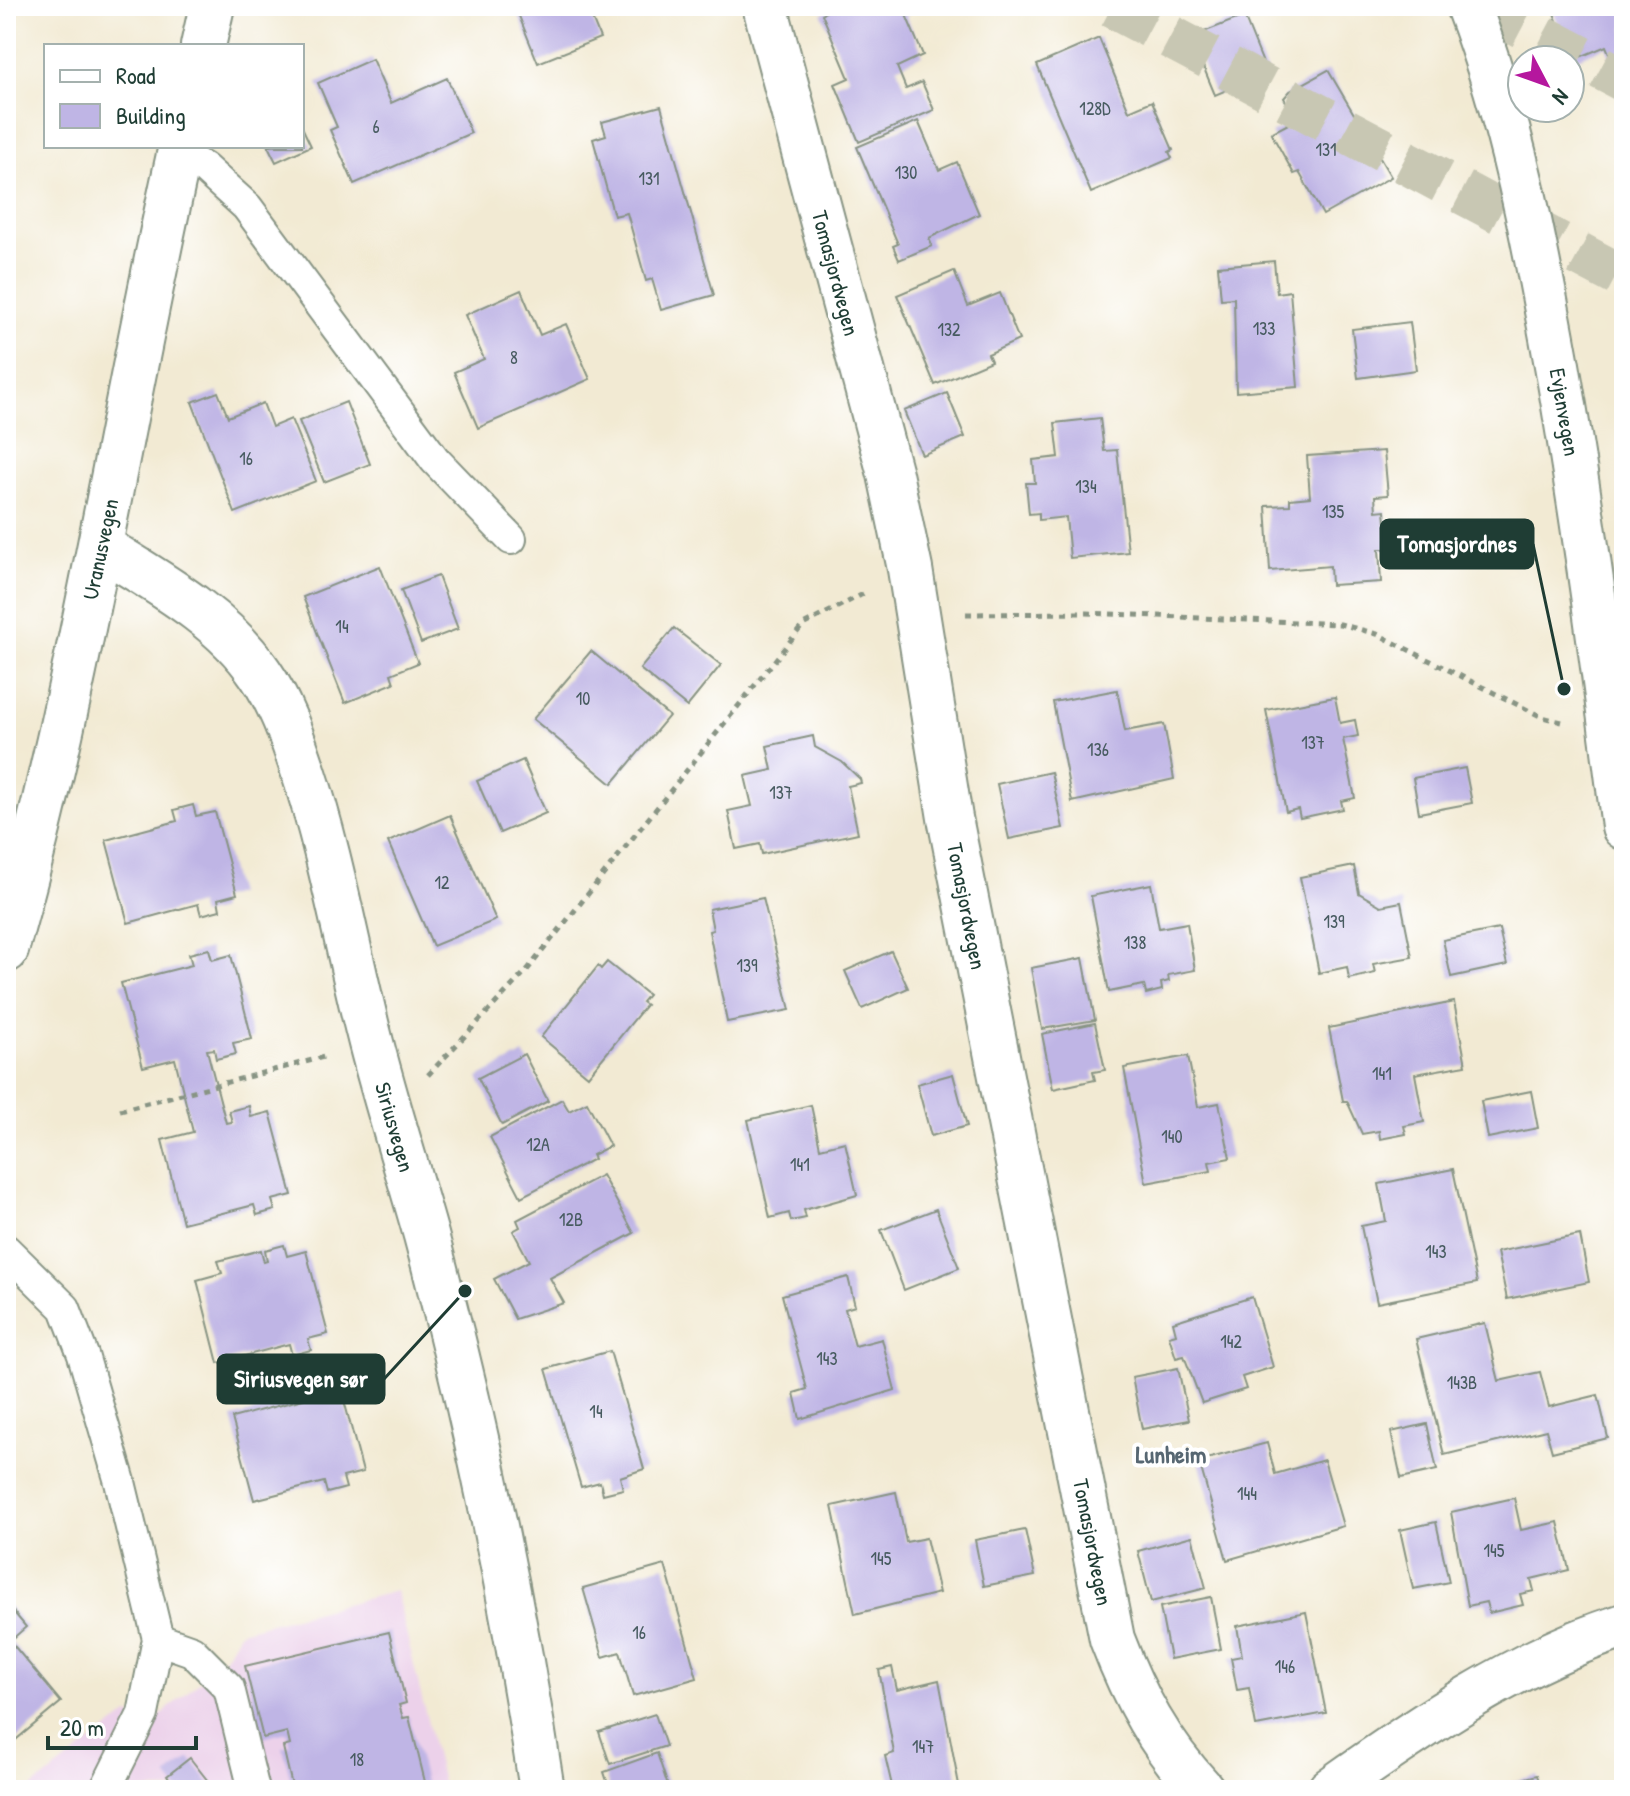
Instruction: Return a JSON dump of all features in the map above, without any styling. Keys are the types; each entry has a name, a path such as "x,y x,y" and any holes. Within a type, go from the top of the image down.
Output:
{"street":[{"path":"203,44 212,6"},
{"name":"Tomasjordvegen","path":"765,6 882,444 910,569 952,832 1110,1629 1128,1683 1150,1724 1176,1762 1202,1790"},
{"name":"Evjenvegen","path":"1468,6 1509,132 1537,249 1596,604 1624,827"},
{"name":"Uranusvegen","path":"6,950 48,784 101,547 180,150"},
{"name":"Siriusvegen","path":"101,547 178,595 221,630 260,672 286,721 341,899 368,1034 426,1236 479,1453 518,1631 542,1790"},
{"path":"1330,1790 1469,1699 1589,1639 1624,1626"}],"lane":[{"path":"180,150 247,207 435,460 511,539"},
{"path":"6,1250 65,1308 83,1355 120,1482 158,1639 143,1714 105,1790"},
{"path":"158,1639 192,1651 229,1688 254,1790"}],"path":[{"path":"391,1115 528,969 803,625 910,569"},
{"path":"918,621 1001,611 1340,624 1377,634 1427,657 1542,717 1576,724"},
{"path":"120,1110 285,1067"}],"shaded area":[{"path":"396,1591 444,1790 29,1790 128,1714 154,1721 221,1663 240,1631"}],"building":[{"path":"515,6 587,6 600,38 538,63"},
{"path":"836,6 927,6 906,15 923,55 897,67 906,89 922,82 934,110 859,142 835,84 849,78 822,14"},
{"path":"1551,6 1624,6 1624,89 1606,46 1586,54 1586,44 1566,44"},
{"path":"1244,16 1267,73 1215,95 1191,37"},
{"path":"1099,38 1129,111 1152,101 1173,150 1169,152 1172,158 1091,193 1037,65"},
{"path":"372,59 391,103 447,78 471,133 354,184 330,130 337,127 318,83"},
{"path":"1328,70 1391,177 1323,215 1299,172 1294,174 1271,133 1296,120 1284,98 1290,91"},
{"path":"661,106 714,295 661,310 652,279 646,281 627,213 614,216 593,139 606,135 602,122"},
{"path":"918,121 939,170 957,162 979,214 929,238 932,246 899,260 893,246 898,244 857,147"},
{"path":"304,131 311,146 276,162 269,148 304,148"},
{"path":"1274,261 1277,293 1290,291 1298,387 1236,392 1234,298 1221,299 1218,266"},
{"path":"954,271 968,306 1000,293 1019,340 988,354 991,361 935,385 897,295"},
{"path":"521,290 540,335 566,324 590,379 478,428 454,372 484,359 465,315"},
{"path":"1410,322 1416,370 1358,378 1352,329"},
{"path":"218,392 228,417 263,403 272,427 291,419 316,481 235,513 192,402"},
{"path":"947,393 965,437 922,455 904,411"},
{"path":"346,402 370,464 324,482 299,421"},
{"path":"1100,418 1104,451 1117,450 1128,552 1070,558 1066,517 1039,520 1039,513 1029,514 1026,483 1035,483 1033,460 1059,457 1055,423"},
{"path":"1384,451 1388,495 1375,496 1376,511 1385,510 1388,549 1379,549 1381,582 1331,585 1330,566 1270,571 1266,506 1290,505 1290,499 1310,497 1307,456"},
{"path":"380,566 418,663 391,674 394,683 345,703 303,597"},
{"path":"438,576 458,629 421,643 401,590"},
{"path":"674,628 721,665 687,707 640,669"},
{"path":"591,651 669,716 612,784 533,719"},
{"path":"1117,690 1125,731 1164,724 1174,779 1072,802 1053,702"},
{"path":"1335,697 1340,723 1355,720 1358,736 1343,739 1355,798 1341,801 1343,809 1300,818 1298,809 1286,812 1266,710"},
{"path":"813,736 815,747 842,762 860,779 861,783 848,786 858,833 762,854 760,844 736,849 728,811 752,806 745,776 772,770 767,746"},
{"path":"523,760 546,813 500,833 477,781"},
{"path":"1465,768 1472,803 1419,813 1413,778"},
{"path":"1051,772 1063,828 1009,839 997,784"},
{"path":"193,805 196,816 215,812 237,894 218,899 220,910 201,915 198,904 128,923 106,840 177,821 174,810"},
{"path":"450,815 496,920 433,946 388,842"},
{"path":"1354,866 1359,893 1381,906 1401,902 1412,957 1373,964 1375,973 1349,979 1347,967 1319,973 1300,877"},
{"path":"1151,884 1159,928 1187,923 1195,970 1168,975 1169,981 1161,983 1162,990 1146,994 1144,985 1109,992 1091,896"},
{"path":"763,898 790,1010 727,1022 709,931 713,930 709,909"},
{"path":"1499,929 1507,965 1451,977 1443,940"},
{"path":"209,949 212,960 231,955 252,1039 233,1043 236,1054 216,1059 214,1049 207,1050 226,1123 232,1122 229,1111 249,1106 251,1117 270,1112 292,1195 272,1200 275,1210 257,1215 254,1205 183,1223 162,1140 193,1132 175,1059 143,1067 121,983 192,965 189,954"},
{"path":"891,951 908,988 862,1009 845,971"},
{"path":"1083,958 1095,1020 1042,1029 1031,968"},
{"path":"607,962 648,995 642,1002 646,1005 588,1076 541,1037 598,966 601,969"},
{"path":"1454,1002 1466,1065 1415,1074 1424,1122 1404,1126 1406,1134 1380,1139 1379,1131 1362,1134 1347,1101 1343,1101 1329,1028"},
{"path":"1095,1023 1105,1070 1093,1072 1095,1080 1053,1089 1042,1034"},
{"path":"524,1054 548,1101 502,1125 478,1078"},
{"path":"1188,1056 1198,1107 1219,1103 1230,1158 1209,1162 1211,1171 1146,1183 1124,1068"},
{"path":"953,1074 967,1126 931,1136 917,1084"},
{"path":"1531,1091 1538,1128 1488,1138 1481,1101"},
{"path":"562,1099 569,1111 587,1102 610,1146 592,1155 594,1159 521,1197 490,1137"},
{"path":"811,1105 820,1148 845,1142 857,1195 804,1210 806,1218 791,1221 789,1213 770,1218 748,1120"},
{"path":"1453,1169 1477,1283 1377,1303 1361,1226 1386,1221 1379,1184"},
{"path":"602,1175 634,1233 550,1278 564,1303 515,1319 494,1279 529,1261 513,1231 520,1227 517,1220"},
{"path":"936,1209 959,1268 904,1290 881,1230"},
{"path":"1580,1235 1589,1282 1507,1299 1497,1252"},
{"path":"284,1245 287,1256 306,1251 328,1334 308,1339 311,1350 292,1355 289,1344 218,1363 197,1280 222,1273 218,1261 261,1250 264,1262 267,1261 265,1250"},
{"path":"848,1277 855,1306 845,1309 855,1346 882,1339 895,1390 800,1419 794,1393 807,1389 782,1295"},
{"path":"1252,1297 1273,1367 1242,1377 1246,1389 1202,1403 1184,1356 1176,1358 1169,1336 1176,1334 1173,1322"},
{"path":"1485,1323 1499,1381 1540,1372 1549,1407 1598,1395 1608,1438 1552,1452 1546,1430 1444,1455 1416,1339"},
{"path":"610,1351 644,1469 620,1477 623,1489 603,1494 600,1482 581,1487 546,1369"},
{"path":"1178,1368 1189,1420 1142,1429 1132,1377"},
{"path":"319,1383 322,1394 341,1389 363,1472 343,1477 346,1488 327,1493 324,1482 254,1500 232,1418 303,1399 300,1388"},
{"path":"1427,1424 1437,1470 1401,1478 1391,1432"},
{"path":"1267,1443 1275,1474 1324,1460 1343,1526 1227,1560 1199,1461"},
{"path":"896,1492 906,1542 926,1538 939,1593 855,1614 832,1506"},
{"path":"1514,1498 1521,1530 1558,1522 1569,1570 1531,1579 1534,1591 1520,1594 1523,1605 1489,1613 1486,1602 1468,1606 1451,1512"},
{"path":"1436,1522 1449,1582 1413,1589 1400,1530"},
{"path":"1025,1530 1035,1576 984,1586 975,1540"},
{"path":"1192,1536 1206,1588 1151,1602 1138,1551"},
{"path":"665,1565 697,1678 633,1696 620,1652 603,1657 583,1588"},
{"path":"1211,1597 1221,1649 1170,1659 1160,1607"},
{"path":"6,1603 26,1627 10,1641 61,1702 6,1748"},
{"path":"1306,1612 1326,1713 1256,1726 1249,1688 1237,1690 1231,1658 1242,1656 1237,1626"},
{"path":"389,1632 406,1703 399,1705 403,1718 409,1717 427,1790 293,1790 283,1747 290,1745 287,1732 263,1738 245,1666"},
{"path":"892,1667 897,1690 939,1680 960,1790 893,1790 885,1756 894,1753 879,1670"},
{"path":"655,1714 666,1746 610,1764 599,1732"},
{"path":"657,1753 668,1786 655,1790 610,1790 604,1772"},
{"path":"190,1758 215,1790 178,1790 167,1776"},
{"path":"1537,1775 1542,1790 1485,1790 1485,1789"}],"tunnel":[{"path":"1112,6 1624,278"},
{"path":"1484,6 1624,80"}],"place":[{"name":"Tomasjordnes","path":"1564,689"},
{"name":"Siriusvegen sør","path":"465,1291"}],"district":[{"name":"Lunheim","path":"1171,1454"}]}
